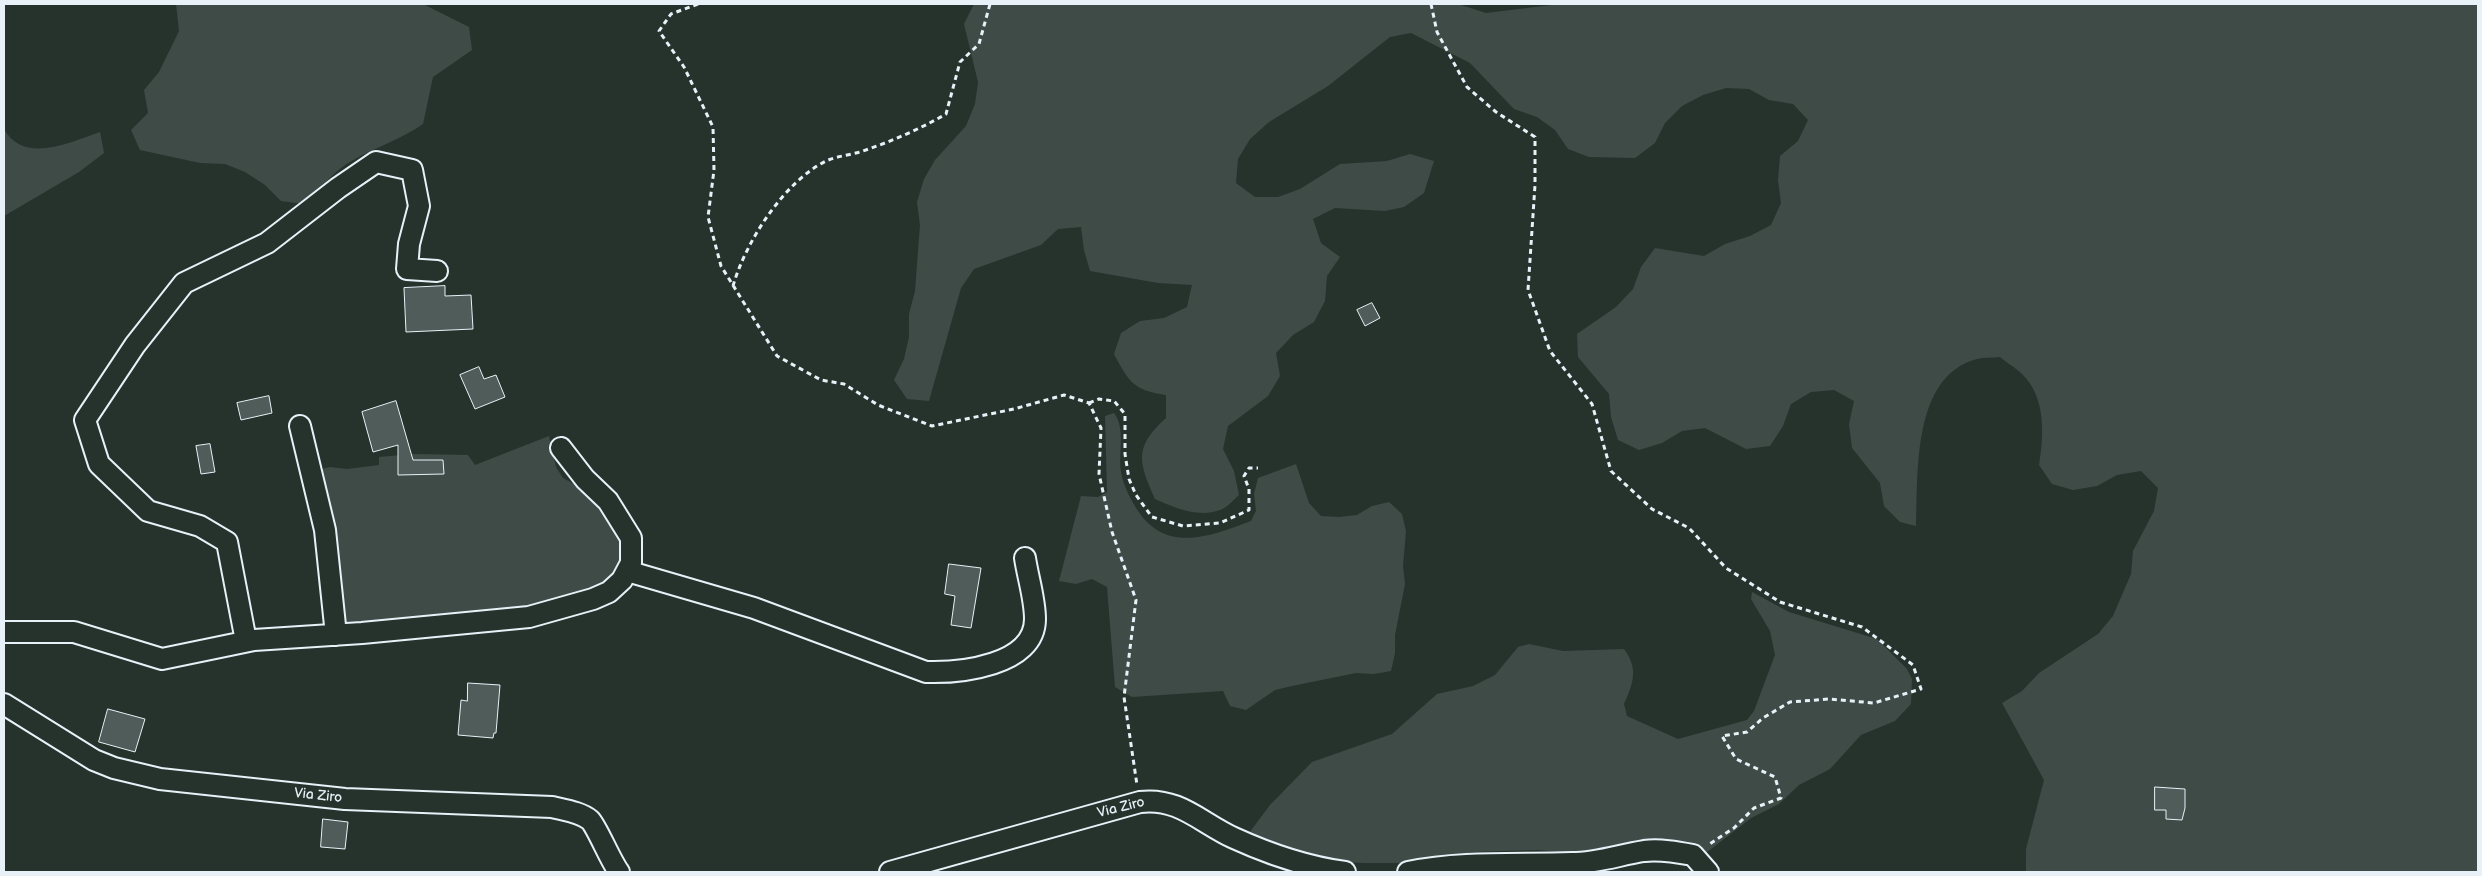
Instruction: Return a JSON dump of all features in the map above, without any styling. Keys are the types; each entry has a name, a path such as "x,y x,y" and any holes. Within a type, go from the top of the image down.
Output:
{"street":[{"path":"246,642 227,542 200,526 148,511 99,464 85,420 135,345 184,283 267,243 338,188 376,162 412,170 419,206 409,244 407,269 437,271"},
{"path":"300,426 325,530 336,635"},
{"path":"4,632 74,632 162,659 246,642 529,617 609,592 622,580 631,563 631,538 608,501 585,479 561,448"},
{"path":"627,571 754,608 926,672 946,673 998,663 1019,649 1030,636 1035,620 1025,558"},
{"name":"Via Ziro","path":"4,704 94,760 114,768 160,778 345,799 568,810 590,821 612,863 619,872"},
{"name":"Via Ziro","path":"902,871 1140,802 1156,800 1173,804 1234,838 1323,869 1345,872"},
{"path":"1408,872 1441,865 1474,863 1574,864 1644,851 1663,850 1693,855 1708,872"}],"path":[{"path":"698,4 672,14 660,31 684,67 713,127 714,170 708,217 721,266 777,356 821,380 844,384 878,405 932,426 1014,409 1064,395 1090,402 1099,399 1114,401 1125,414 1124,445 1129,479 1136,495 1152,517 1183,526 1220,523 1249,510 1249,489 1244,476 1249,468 1258,468"},
{"path":"732,286 751,242 790,187 827,161 862,152 921,129 946,114 960,62 979,44 990,4"},
{"path":"1431,4 1437,32 1467,87 1496,112 1535,137 1535,185 1528,290 1550,352 1592,404 1611,471 1652,509 1689,528 1726,568 1772,597 1811,612 1862,627 1913,665 1921,688 1874,703 1828,699 1790,702 1763,718 1747,732 1722,736 1736,758 1775,777 1781,798 1754,808 1734,828 1693,855"},
{"path":"1090,402 1101,428 1098,474 1112,532 1136,600 1124,697 1140,802"}],"shaded area":[{"path":"176,4 423,4 469,27 472,50 433,77 423,124 341,168 304,204 281,201 265,185 245,172 225,164 200,163 140,150 131,130 148,113 144,90 159,72 179,31"},
{"path":"974,4 1458,4 1486,13 1560,4 2478,4 2478,872 2026,872 2026,849 2044,780 2002,703 2022,691 2039,673 2098,634 2113,616 2131,574 2133,551 2154,511 2158,488 2141,471 2117,475 2097,486 2073,490 2052,484 2039,465 2042,429 2039,405 2035,394 2030,383 2022,374 2000,357 1977,359 1956,369 1940,385 1930,405 1923,429 1919,454 1916,526 1900,522 1884,506 1880,483 1852,448 1849,424 1854,401 1834,390 1811,392 1791,404 1783,426 1770,446 1746,449 1705,428 1682,431 1662,443 1639,450 1618,440 1611,417 1609,394 1578,357 1577,334 1616,307 1633,289 1641,267 1655,248 1704,256 1725,244 1750,236 1771,225 1781,203 1778,180 1780,156 1798,141 1808,120 1793,104 1769,100 1749,89 1726,88 1703,95 1682,106 1665,123 1655,143 1635,158 1589,157 1568,149 1555,130 1537,117 1514,109 1470,63 1411,33 1390,37 1328,86 1269,122 1250,139 1238,159 1236,183 1255,197 1278,197 1300,189 1340,164 1387,161 1410,154 1434,161 1424,193 1404,207 1385,211 1335,208 1313,219 1321,243 1340,257 1327,276 1325,301 1314,322 1293,335 1276,353 1280,376 1268,396 1228,426 1223,449 1234,471 1239,495 1223,509 1203,513 1187,511 1155,499 1145,474 1142,455 1148,438 1166,418 1166,395 1146,390 1133,383 1114,354 1121,333 1140,321 1164,318 1187,307 1192,285 1158,283 1090,271 1084,250 1081,227 1058,229 1041,245 974,269 961,288 929,401 907,399 894,380 904,359 909,337 909,314 915,291 920,225 917,202 924,179 935,160 966,126 975,104 978,82 964,24"},
{"path":"4,129 13,140 23,146 36,148 62,145 100,132 104,153 79,172 4,216"},
{"path":"1114,413 1120,426 1120,465 1125,487 1138,511 1162,533 1190,538 1205,536 1251,521 1256,511 1254,494 1258,478 1296,464 1309,503 1321,516 1357,515 1372,506 1389,502 1402,514 1406,531 1403,566 1405,584 1395,635 1395,653 1391,671 1374,674 1356,673 1275,690 1246,710 1230,706 1223,691 1132,697 1115,687 1107,587 1092,579 1076,584 1059,581 1081,496 1098,497 1107,492 1105,416"},
{"path":"549,436 556,467 563,478 594,495 624,537 624,563 605,587 530,611 355,626 347,623 341,617 322,469 330,467 347,469 379,465 379,457 413,454 468,455 475,465"},
{"path":"1752,592 1789,612 1877,639 1907,669 1912,679 1911,704 1895,721 1861,735 1830,769 1799,785 1779,804 1751,818 1706,853 1689,843 1672,841 1643,843 1578,854 1538,850 1472,852 1415,863 1364,863 1325,861 1280,847 1249,833 1270,805 1312,762 1392,734 1437,694 1473,686 1495,675 1518,647 1529,644 1563,651 1624,649 1632,663 1633,670 1632,683 1624,704 1627,716 1678,739 1747,720 1754,711 1775,655 1770,631 1751,599"}],"building":[{"path":"445,286 445,296 471,295 473,329 406,332 404,288"},
{"path":"1372,303 1380,318 1365,326 1357,310"},
{"path":"479,367 484,379 496,375 505,397 475,409 460,375"},
{"path":"269,396 272,413 241,420 237,403"},
{"path":"396,401 413,460 443,460 444,474 398,475 398,445 373,452 362,412"},
{"path":"210,444 215,472 201,474 196,446"},
{"path":"949,564 981,568 971,628 951,625 955,596 945,594"},
{"path":"468,683 500,685 496,733 494,733 493,738 458,735 461,700 467,701"},
{"path":"108,709 145,719 135,752 99,742"},
{"path":"2155,787 2185,789 2185,808 2182,820 2166,819 2166,810 2155,810"},
{"path":"323,819 348,822 345,849 321,847"}]}
